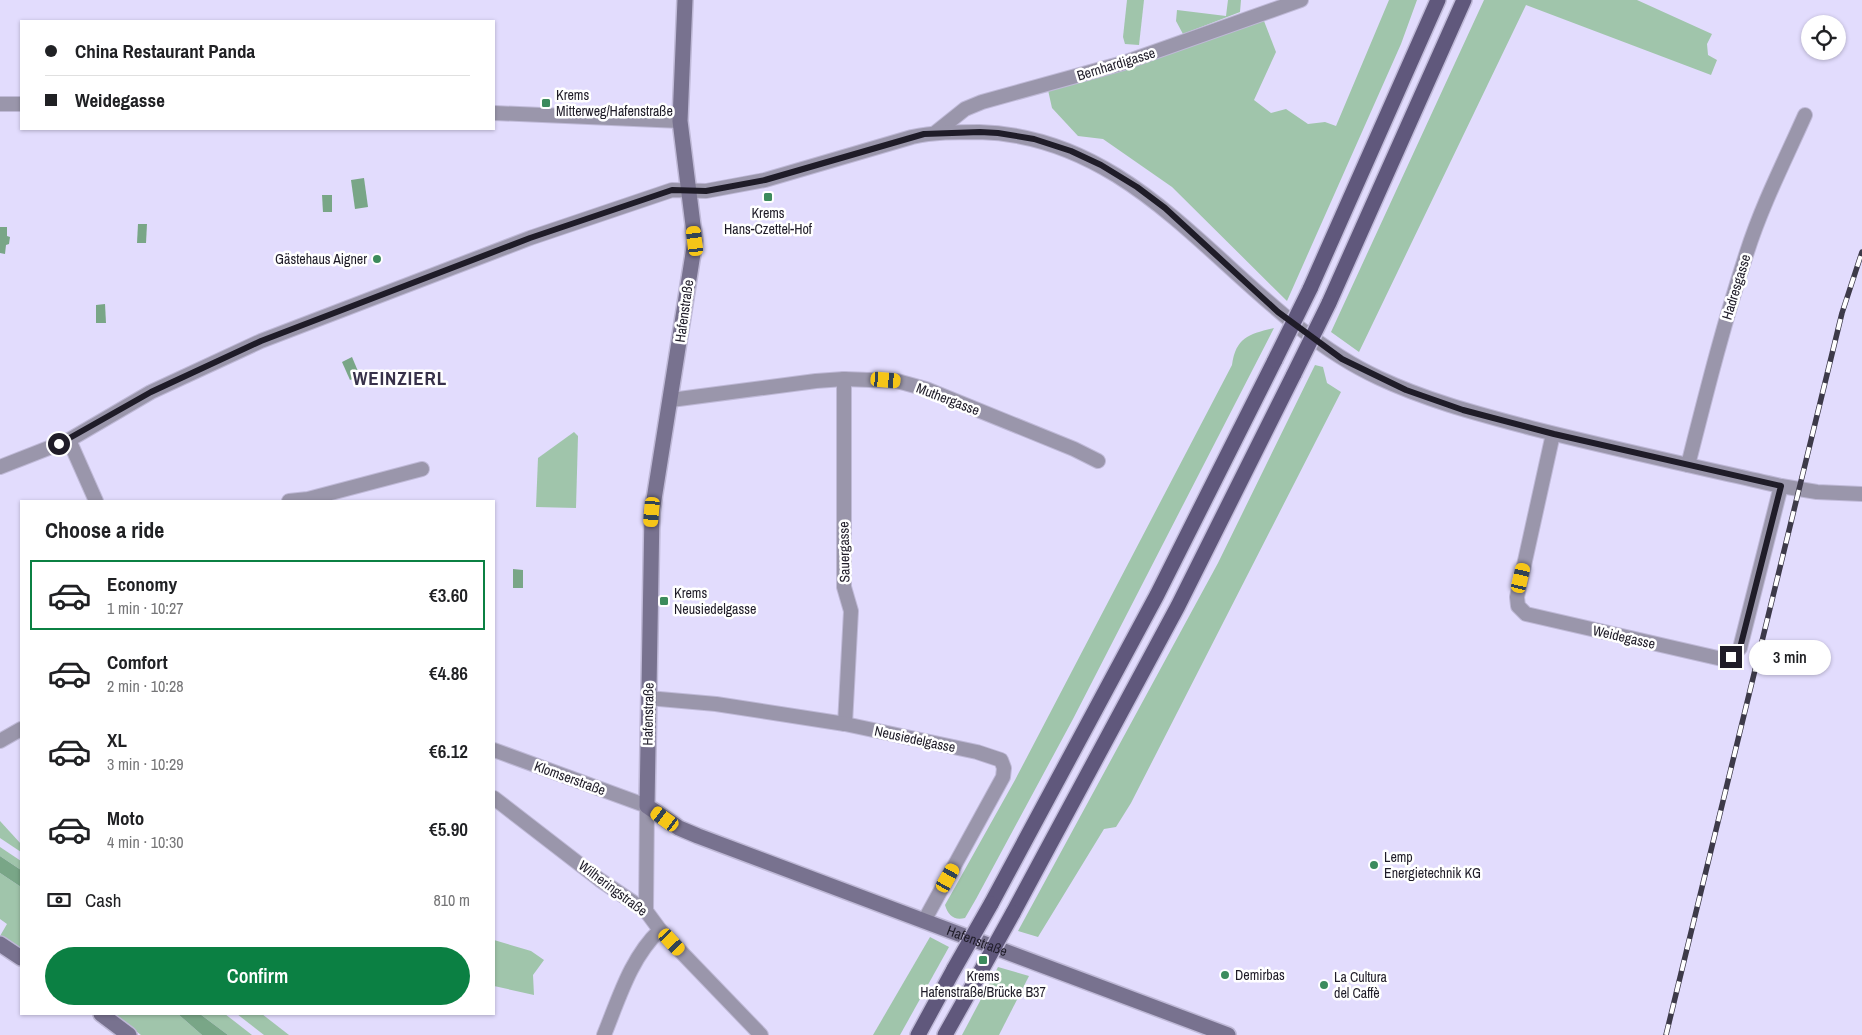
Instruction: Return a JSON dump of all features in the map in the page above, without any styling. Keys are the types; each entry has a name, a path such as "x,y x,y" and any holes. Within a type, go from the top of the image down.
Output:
{"main road":[{"path":"918,1035 1157,595 1310,289 1438,0"},
{"path":"945,1035 1013,913 1178,606 1329,303 1464,0"}],"street":[{"name":"Hafenstraße","path":"685,0 680,121 695,241 652,512 650,540 647,806 679,828 1228,1035"},
{"name":"Bernhardigasse","path":"935,132 965,109 982,102 1122,62 1301,0"},
{"path":"0,104 20,104"},
{"path":"495,114 680,121"},
{"name":"Hadresgasse","path":"1688,465 1711,368 1747,250 1778,173 1806,115"},
{"path":"0,467 70,440 151,392 261,341 530,238 672,190 706,191 765,180 935,132 998,133 1034,139 1071,151 1101,165 1137,187 1165,208 1278,312 1342,359 1420,396 1554,434 1781,486 1817,492 1862,494"},
{"name":"Muthergasse","path":"671,400 844,379 896,381 926,389 1098,461"},
{"name":"Sauergasse","path":"844,379 844,587 851,611 850,669 845,724"},
{"name":"Weidegasse","path":"1554,434 1517,597 1518,606 1526,614 1722,659 1731,657 1740,648 1781,486"},
{"path":"70,440 96,500"},
{"path":"298,500 422,469"},
{"name":"Neusiedelgasse","path":"648,698 716,704 845,724 977,752 1001,760 1004,768 1003,777 924,921"},
{"path":"0,741 20,730"},
{"name":"Klomserstraße","path":"495,750 647,806"},
{"name":"Wilheringstraße","path":"495,799 600,880 646,911 660,930 761,1035"},
{"path":"646,911 647,806"},
{"path":"604,1035 636,959 646,943 660,930"},
{"path":"0,944 20,957"},
{"path":"102,1015 128,1035"}],"shaded area":[{"path":"1127,0 1144,0 1139,45 1125,44 1123,37"},
{"path":"1228,0 1241,0 1240,12 1183,34 1176,21 1177,10 1226,16"},
{"path":"1389,0 1417,0 1401,44 1287,301 1172,187 1103,139 1078,136 1052,108 1048,90 1264,21 1276,52 1254,100 1271,113 1286,109 1308,124 1325,122 1336,126"},
{"path":"1484,0 1637,0 1712,34 1707,44 1708,55 1717,60 1711,75 1526,5 1359,352 1331,332"},
{"path":"364,178 368,207 355,209 351,180"},
{"path":"322,195 332,195 332,212 323,212"},
{"path":"138,224 147,224 146,243 137,243"},
{"path":"0,227 7,227 7,236 10,237 9,244 6,245 5,254 0,253"},
{"path":"105,304 106,323 96,323 96,305"},
{"path":"1274,328 1073,719 976,899 965,918 955,918 948,912 945,905 1015,780 1232,365 1237,348 1245,338 1257,332"},
{"path":"352,357 360,376 350,380 342,362"},
{"path":"1315,365 1323,367 1327,383 1341,392 1131,803 1116,827 1104,829 1038,937 1018,931 1218,563"},
{"path":"574,432 578,436 576,508 536,507 538,458"},
{"path":"513,569 523,570 523,588 513,588"},
{"path":"0,821 20,843 20,851 0,838"},
{"path":"0,847 20,860 20,869 0,856"},
{"path":"0,856 20,869 20,886 0,873"},
{"path":"0,873 20,886 20,948 0,936 7,924 0,919"},
{"path":"930,937 949,947 900,1035 873,1035"},
{"path":"495,940 531,951 544,960 533,975 534,995 495,986"},
{"path":"998,967 1029,976 999,1035 962,1035"},
{"path":"115,1015 179,1015 202,1035 141,1035"},
{"path":"179,1015 201,1015 228,1035 202,1035"},
{"path":"201,1015 226,1015 252,1035 228,1035"},
{"path":"238,1015 263,1015 289,1035 264,1035"}],"railway":[{"path":"1666,1035 1842,313 1862,252"}],"place":[{"name":"Krems Mitterweg/Hafenstraße","path":"546,103"},
{"name":"Krems Hans-Czettel-Hof","path":"768,197"},
{"name":"Gästehaus Aigner","path":"377,259"},
{"name":"Krems Neusiedelgasse","path":"664,601"},
{"name":"Lemp Energietechnik KG","path":"1374,865"},
{"name":"Krems Hafenstraße/Brücke B37","path":"983,960"},
{"name":"Demirbas","path":"1225,975"},
{"name":"La Cultura del Caffè","path":"1324,985"}],"district":[{"name":"WEINZIERL","path":"400,378"}],"route":[{"path":"59,444 70,440 151,392 261,341 530,238 672,190 706,191 765,180 935,132 998,133 1034,139 1071,151 1101,165 1137,187 1165,208 1278,312 1342,359 1377,377 1420,396 1463,410 1554,434 1781,486 1740,648 1731,657"}]}
